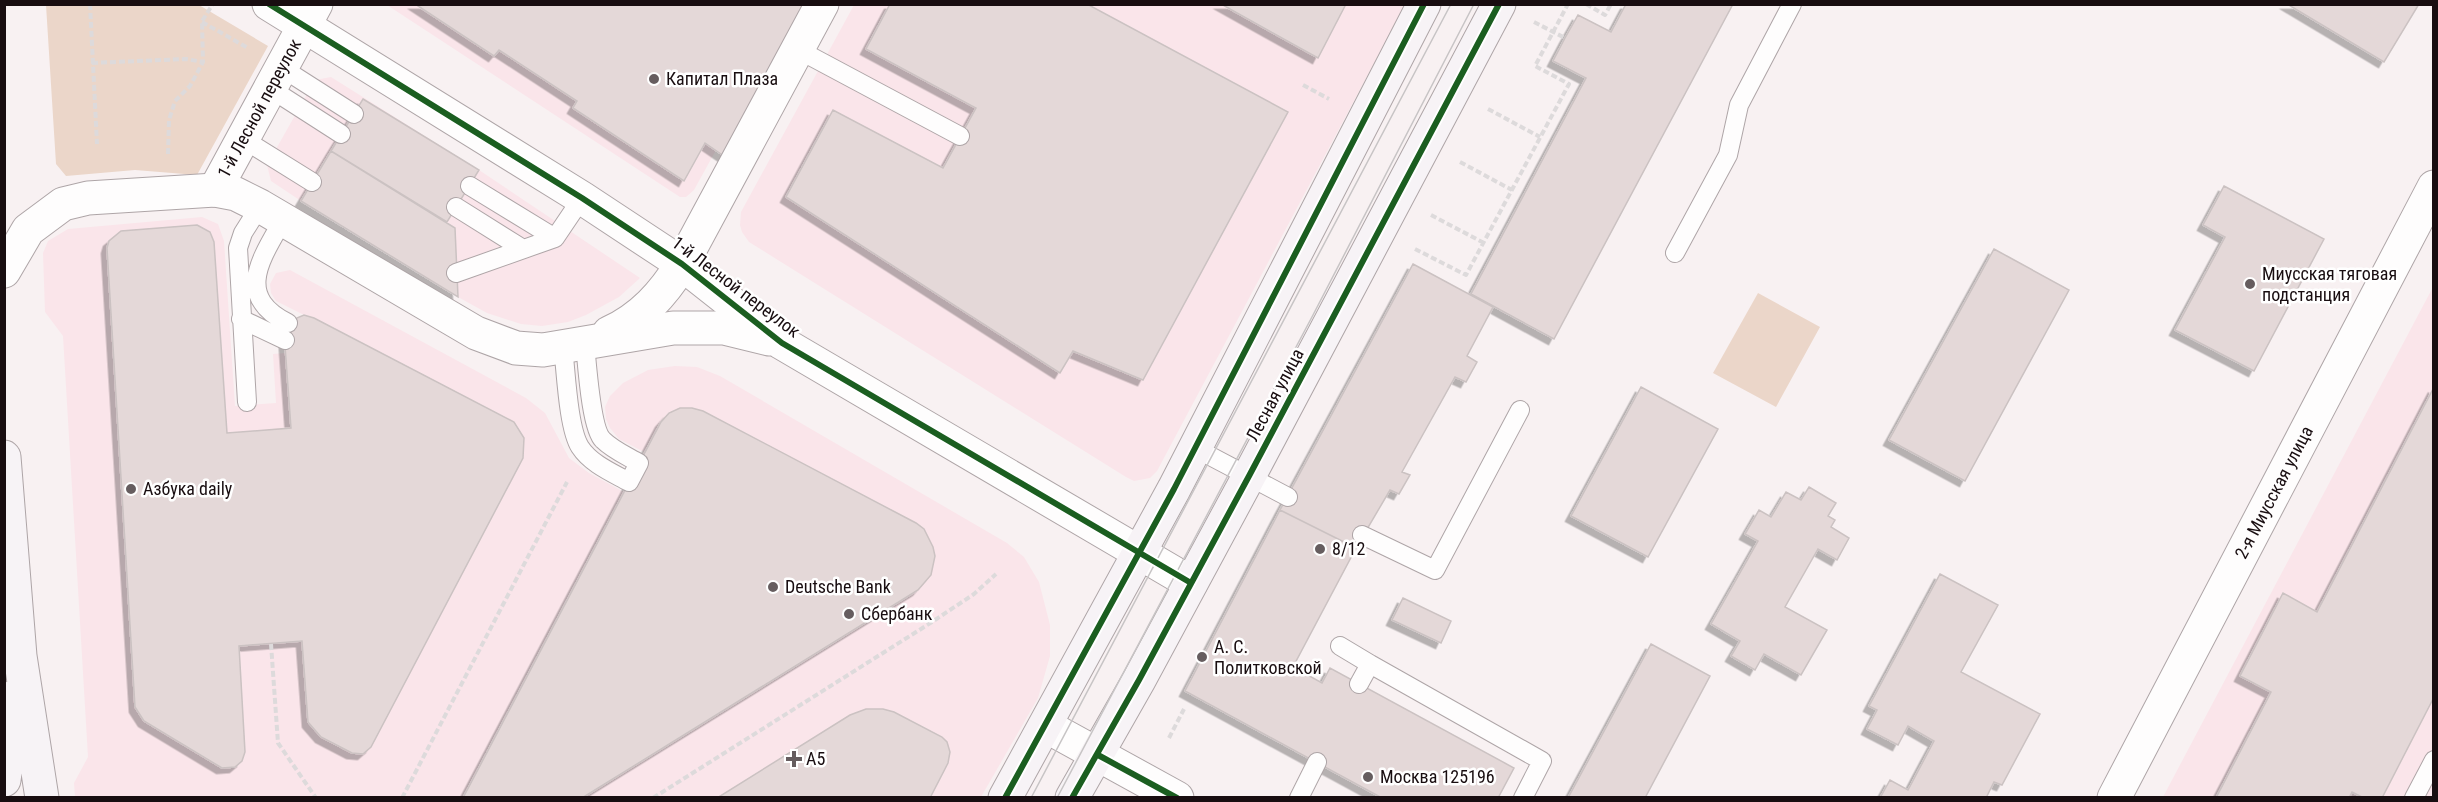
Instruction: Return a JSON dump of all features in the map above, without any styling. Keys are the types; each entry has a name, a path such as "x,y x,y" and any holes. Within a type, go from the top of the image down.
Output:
{"street":[{"name":"1-й Лесной переулок","path":"269,4 310,15 682,264 782,343 1191,583"},
{"path":"574,345 614,331 650,307 664,291 682,264 822,4"},
{"path":"1005,798 1195,448 1424,4"},
{"name":"Лесная улица","path":"1072,798 1098,755 1249,476 1499,4"},
{"name":"1-й Лесной переулок","path":"215,190 310,15"},
{"name":"2-я Миусская улица","path":"2114,798 2433,187"},
{"name":"1-й Лесной переулок","path":"4,271 28,230 63,204 88,198 170,191 215,190 236,194 476,333 516,348 543,350 673,328 724,328 782,343"},
{"path":"4,457 20,656 42,798"},
{"path":"4,780 20,656"},
{"path":"1046,726 1177,798"}],"lane":[{"path":"1675,253 1728,155 1739,105 1792,4"},
{"path":"797,50 960,136"},
{"path":"276,79 354,114"},
{"path":"276,79 341,134"},
{"path":"243,140 312,182"},
{"path":"470,186 555,238"},
{"path":"456,273 555,238 582,198"},
{"path":"456,207 523,249"},
{"path":"247,402 238,248 243,233 272,213"},
{"path":"241,319 286,332 261,303 257,280 272,213"},
{"path":"574,345 599,435 613,448 639,463 629,482 601,467 580,447 573,423 574,345"},
{"path":"1362,535 1435,570 1520,410"},
{"path":"1195,448 1288,496"},
{"path":"1340,646 1542,761 1523,798"},
{"path":"1359,684 1370,664"},
{"path":"2414,798 2433,759"},
{"path":"1299,798 1317,762"}],"path":[{"path":"90,4 97,144"},
{"path":"170,191 169,120 175,101 190,86 203,62 202,21 213,4"},
{"path":"1412,247 1466,275 1569,84 1535,66 1568,4"},
{"path":"1586,4 1605,15 1611,4"},
{"path":"202,21 248,49"},
{"path":"1532,21 1565,38"},
{"path":"92,63 186,59 203,62"},
{"path":"1303,85 1338,105"},
{"path":"1486,108 1540,137"},
{"path":"1458,161 1512,190"},
{"path":"1430,214 1484,243"},
{"path":"402,798 571,475"},
{"path":"653,798 933,622 974,594 996,574"},
{"path":"271,644 278,743 316,798"},
{"path":"1169,738 1185,709"}],"shaded area":[{"path":"46,5 199,5 268,46 197,175 135,170 66,176 56,164"},
{"name":"Капитал Плаза","path":"387,5 796,5 694,190 686,197 680,197"},
{"path":"854,5 1405,5 1157,471 1150,478 1134,481 1126,477 749,242 742,232 741,212"},
{"path":"331,77 479,170 640,278 619,297 568,322 542,326 521,324 487,313 458,297 301,201 271,181 267,165 315,80"},
{"path":"202,217 218,224 224,241 235,406 276,403 273,354 286,353 292,320 304,315 276,301 271,293 270,284 276,273 290,270 526,398 545,413 569,458 589,473 624,492 644,452 619,439 610,428 606,419 605,407 610,396 623,383 648,370 675,366 697,367 720,376 1007,543 1024,557 1039,582 1050,625 1050,656 1038,698 981,797 75,797 74,783 88,757 63,336 45,312 43,253 48,241 68,229"},
{"path":"2433,287 2433,797 2163,797"},
{"path":"1758,293 1820,327 1776,407 1713,373"}],"building":[{"name":"Капитал Плаза","path":"415,4 806,4 724,156 705,143 684,181 573,108 577,101 499,50 494,56"},
{"path":"890,4 1087,4 1288,112 1143,380 1073,351 1060,373 786,197 833,110 943,168 976,108 866,49"},
{"path":"1221,4 1346,4 1318,58"},
{"path":"1626,4 1733,4 1554,339 1471,294 1586,78 1553,61 1565,38 1578,15 1611,32"},
{"path":"2287,4 2419,4 2384,62"},
{"path":"363,99 479,170 447,222 331,151"},
{"path":"331,151 455,228 458,297 301,201"},
{"name":"Миусская тяговая подстанция","path":"2224,186 2324,239 2254,371 2175,330 2225,237 2203,225"},
{"path":"197,225 210,232 214,242 227,433 291,428 284,332 292,320 304,315 314,318 514,422 524,438 523,458 371,747 363,754 352,753 321,737 308,722 302,641 239,646 245,752 242,761 235,767 222,768 144,721 135,707 107,248 109,241 121,231"},
{"path":"1994,249 2069,290 1965,481 1889,440"},
{"path":"1413,264 1493,307 1467,356 1477,362 1466,382 1455,377 1402,472 1410,475 1399,494 1390,490 1356,548 1280,510"},
{"path":"1641,387 1718,429 1648,557 1571,516"},
{"path":"2434,387 2434,697 2382,798 2364,798 2352,792 2349,798 2216,798 2271,692 2240,676 2283,593 2317,612"},
{"path":"680,408 703,411 916,523 924,529 933,547 935,556 931,575 918,590 582,798 463,798 661,422 669,413"},
{"path":"1809,487 1836,503 1828,516 1835,520 1831,527 1849,538 1837,560 1818,549 1785,607 1827,630 1801,675 1764,654 1755,670 1731,656 1740,641 1711,624 1758,541 1745,534 1759,510 1771,517 1786,492 1801,500"},
{"path":"1280,510 1356,548 1293,667 1322,683 1330,668 1514,768 1498,798 1382,798 1185,691"},
{"path":"1940,574 1998,605 1961,672 2040,714 2002,785 1994,782 1986,798 1880,798 1890,780 1908,790 1934,741 1908,726 1898,745 1867,729 1877,710 1869,706"},
{"path":"1403,598 1451,621 1441,643 1392,620"},
{"path":"1651,644 1710,676 1645,798 1568,798"},
{"path":"866,709 883,709 894,712 942,737 947,742 950,752 948,763 930,798 717,798 850,715"}],"tram line":[{"path":"1031,798 1451,4"},
{"path":"1057,798 1313,315 1474,4"}],"cycle path":[{"path":"269,4 582,198 682,264 782,343 1191,583"},
{"path":"1005,798 1174,489 1424,4"},
{"path":"1072,798 1139,680 1249,476 1499,4"},
{"path":"1098,755 1177,798"}],"place":[{"name":"Капитал Плаза","path":"654,79"},
{"name":"Миусская тяговая подстанция","path":"2250,284"},
{"name":"Азбука daily","path":"131,489"},
{"name":"8/12","path":"1320,549"},
{"name":"Deutsche Bank","path":"773,587"},
{"name":"Сбербанк","path":"849,614"},
{"name":"А. С. Политковской","path":"1202,657"},
{"name":"А5","path":"794,759"},
{"name":"Москва 125196","path":"1368,777"}]}
